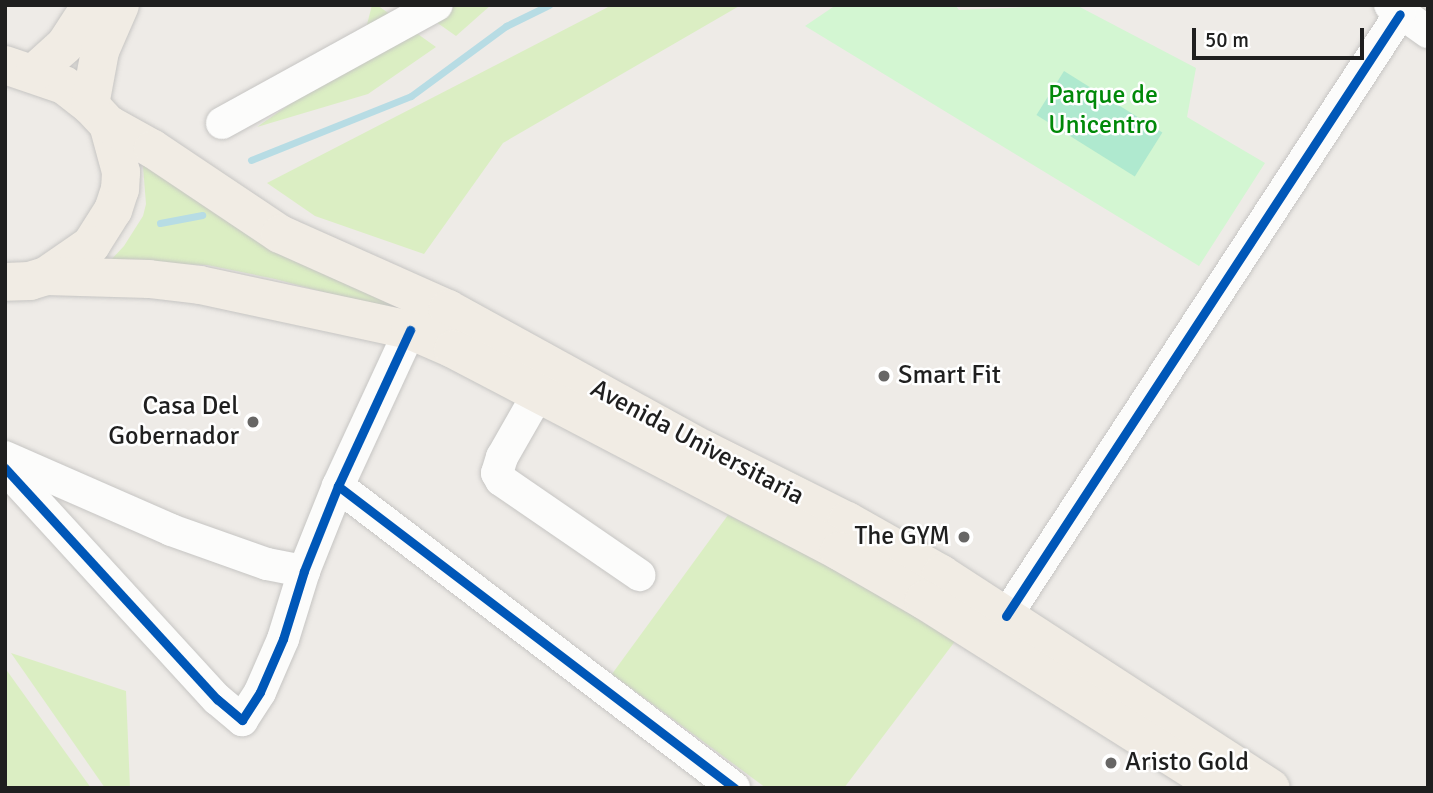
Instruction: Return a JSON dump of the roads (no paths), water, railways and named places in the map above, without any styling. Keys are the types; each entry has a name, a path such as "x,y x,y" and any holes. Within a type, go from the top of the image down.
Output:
{"main road":[{"path":"20,69 65,45 91,5"},
{"path":"22,286 76,258 92,245 113,210 120,190 121,172 99,115 100,51 120,5"},
{"name":"Avenida Universitaria","path":"20,69 64,85 99,115 280,234 448,309 705,450 847,521 1006,616 1271,788"},
{"name":"Avenida Universitaria","path":"22,286 149,279 200,285 410,330 839,551 912,593 1221,788"}],"street":[{"path":"222,123 437,5"},
{"path":"1006,616 1395,10 1428,32"},
{"path":"5,468 217,699 242,720 260,692 283,639 304,572 338,486 410,330"},
{"path":"538,394 502,457 497,473 501,480 639,575"},
{"path":"5,457 171,530 267,564 304,572"},
{"path":"338,486 734,788"}],"waterway":[{"path":"251,160 411,96 506,26 549,5"},
{"path":"160,223 202,215"}],"place":[{"name":"Smart Fit","path":"884,376"},
{"name":"Casa Del Gobernador","path":"253,422"},
{"name":"The GYM","path":"964,537"},
{"name":"Aristo Gold","path":"1111,763"}],"park label":[{"name":"Parque de Unicentro","path":"1103,111"}]}
